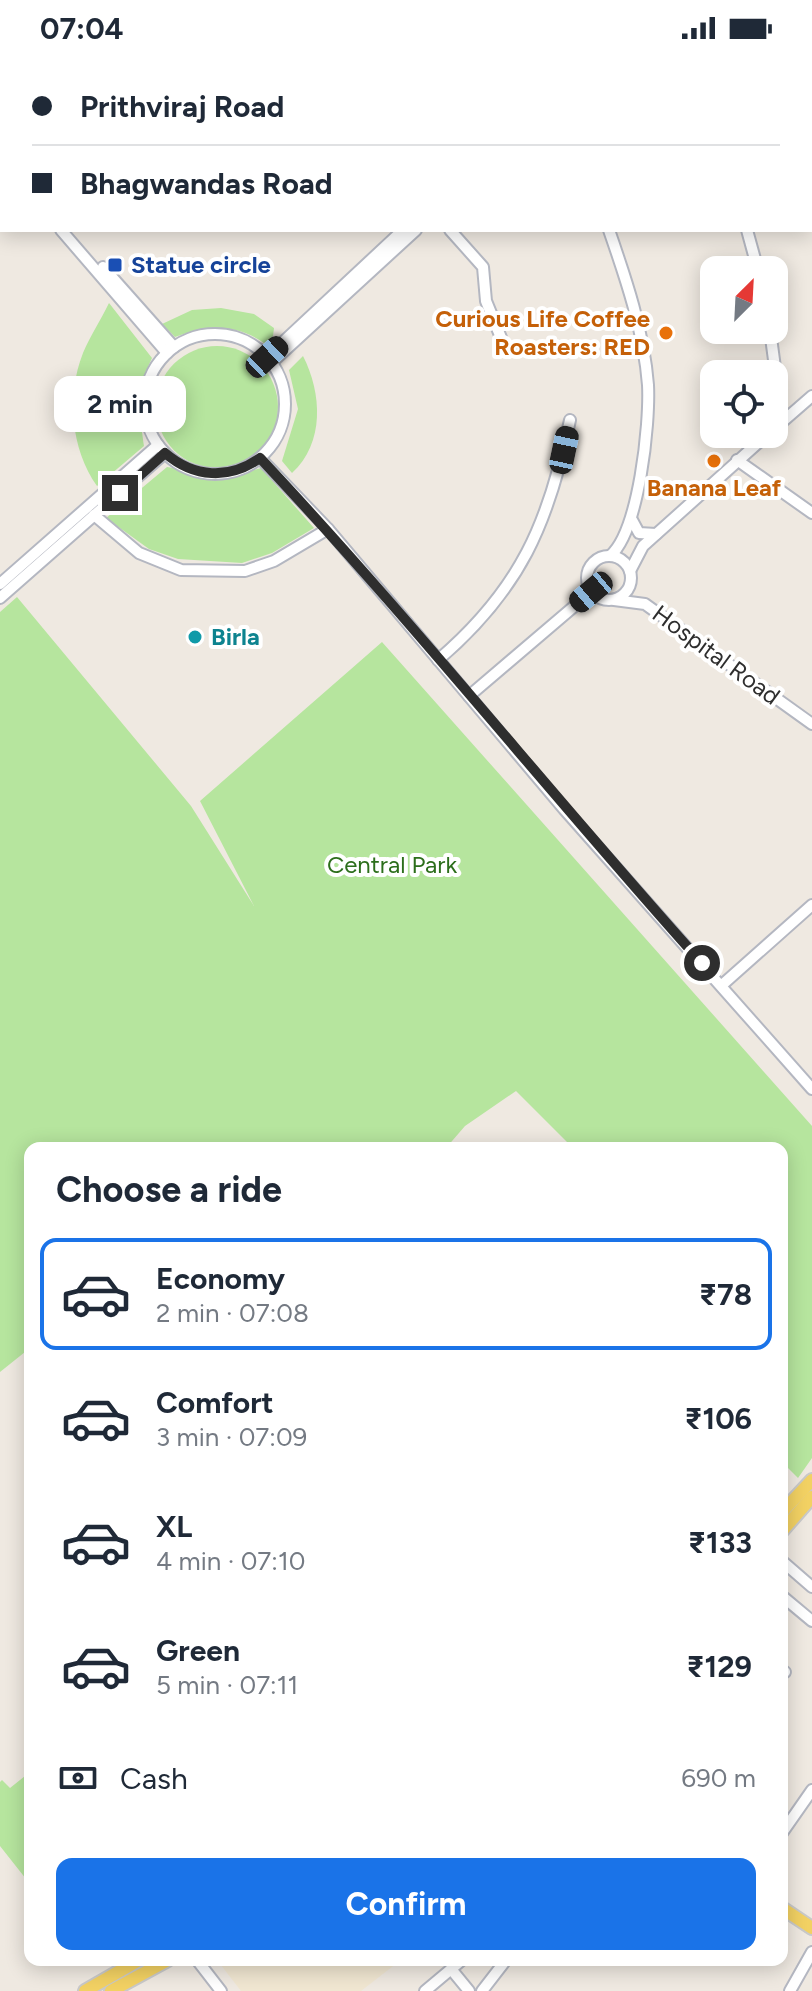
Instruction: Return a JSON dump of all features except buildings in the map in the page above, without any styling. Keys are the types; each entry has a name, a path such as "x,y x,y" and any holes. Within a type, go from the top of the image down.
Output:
{"main road":[{"path":"788,1506 812,1480"},
{"path":"788,1524 812,1497"},
{"path":"788,1912 812,1928"},
{"path":"85,1991 129,1966"},
{"path":"111,1991 157,1966"}],"street":[{"path":"63,232 170,350"},
{"path":"71,232 170,350"},
{"path":"269,360 401,232"},
{"path":"269,360 414,232"},
{"path":"452,232 483,267 486,301 504,345"},
{"path":"610,232 631,292 648,386 639,487 624,541 610,556 591,565 586,579 591,592 602,599 614,600 630,586"},
{"path":"748,232 754,256"},
{"path":"201,336 229,336 243,340 269,360 284,390 283,420 279,434 260,458 240,469 218,474 184,467 162,449 146,419 145,405 150,377 170,350 201,336"},
{"path":"788,417 812,396"},
{"path":"438,660 469,634 499,600 524,563 557,480 570,420"},
{"path":"645,604 630,586 634,558 656,534 751,448"},
{"path":"0,598 94,515 162,449"},
{"path":"0,584 162,449"},
{"path":"260,458 328,529 469,696 812,1089"},
{"path":"737,460 812,513"},
{"path":"94,515 139,553 181,570 245,571 274,561 328,529"},
{"path":"631,517 639,533 656,534"},
{"path":"610,556 622,560 630,571"},
{"path":"469,696 591,592"},
{"name":"Hospital Road","path":"614,600 645,604 812,724"},
{"path":"722,985 812,905"},
{"path":"788,1566 812,1587"},
{"path":"788,1601 812,1621"},
{"path":"788,1824 812,1790"},
{"path":"790,1991 812,1952"},
{"path":"202,1966 221,1991"},
{"path":"425,1991 455,1966"},
{"path":"482,1991 501,1966"},
{"path":"451,1969 469,1991"}],"shaded area":[{"path":"222,1966 393,1966 361,1991 241,1991"}],"green space":[{"path":"109,303 152,358 141,384 138,402 144,446 97,486 81,456 77,439 74,387 83,353"},
{"path":"221,308 254,314 274,328 273,336 264,343 242,332 221,328 198,330 175,337 162,324 192,310"},
{"path":"217,346 240,350 260,364 274,384 278,407 274,430 260,450 240,464 217,468 194,464 174,450 160,430 156,407 160,384 174,364 194,350"},
{"path":"303,356 314,386 317,417 310,447 292,473 282,461 298,409 289,370"},
{"path":"167,467 222,475 261,468 314,528 272,553 242,563 178,559 149,549 106,518"},
{"name":"Central Park","path":"17,597 191,806 254,906 200,801 382,642 812,1126 812,1458 798,1478 788,1468 788,1142 567,1142 516,1091 465,1126 451,1142 24,1142 24,1353 0,1372 0,612"},
{"path":"24,1777 24,1876 0,1846 0,1782 2,1780 10,1788"}],"place":[{"name":"Statue circle","path":"115,265"},
{"name":"Curious Life Coffee Roasters: RED","path":"666,333"},
{"name":"Banana Leaf","path":"714,461"},
{"name":"Birla","path":"195,637"}],"route":[{"path":"120,493 165,453 184,467 218,474 240,469 260,458 328,529 564,809 702,963"}]}
